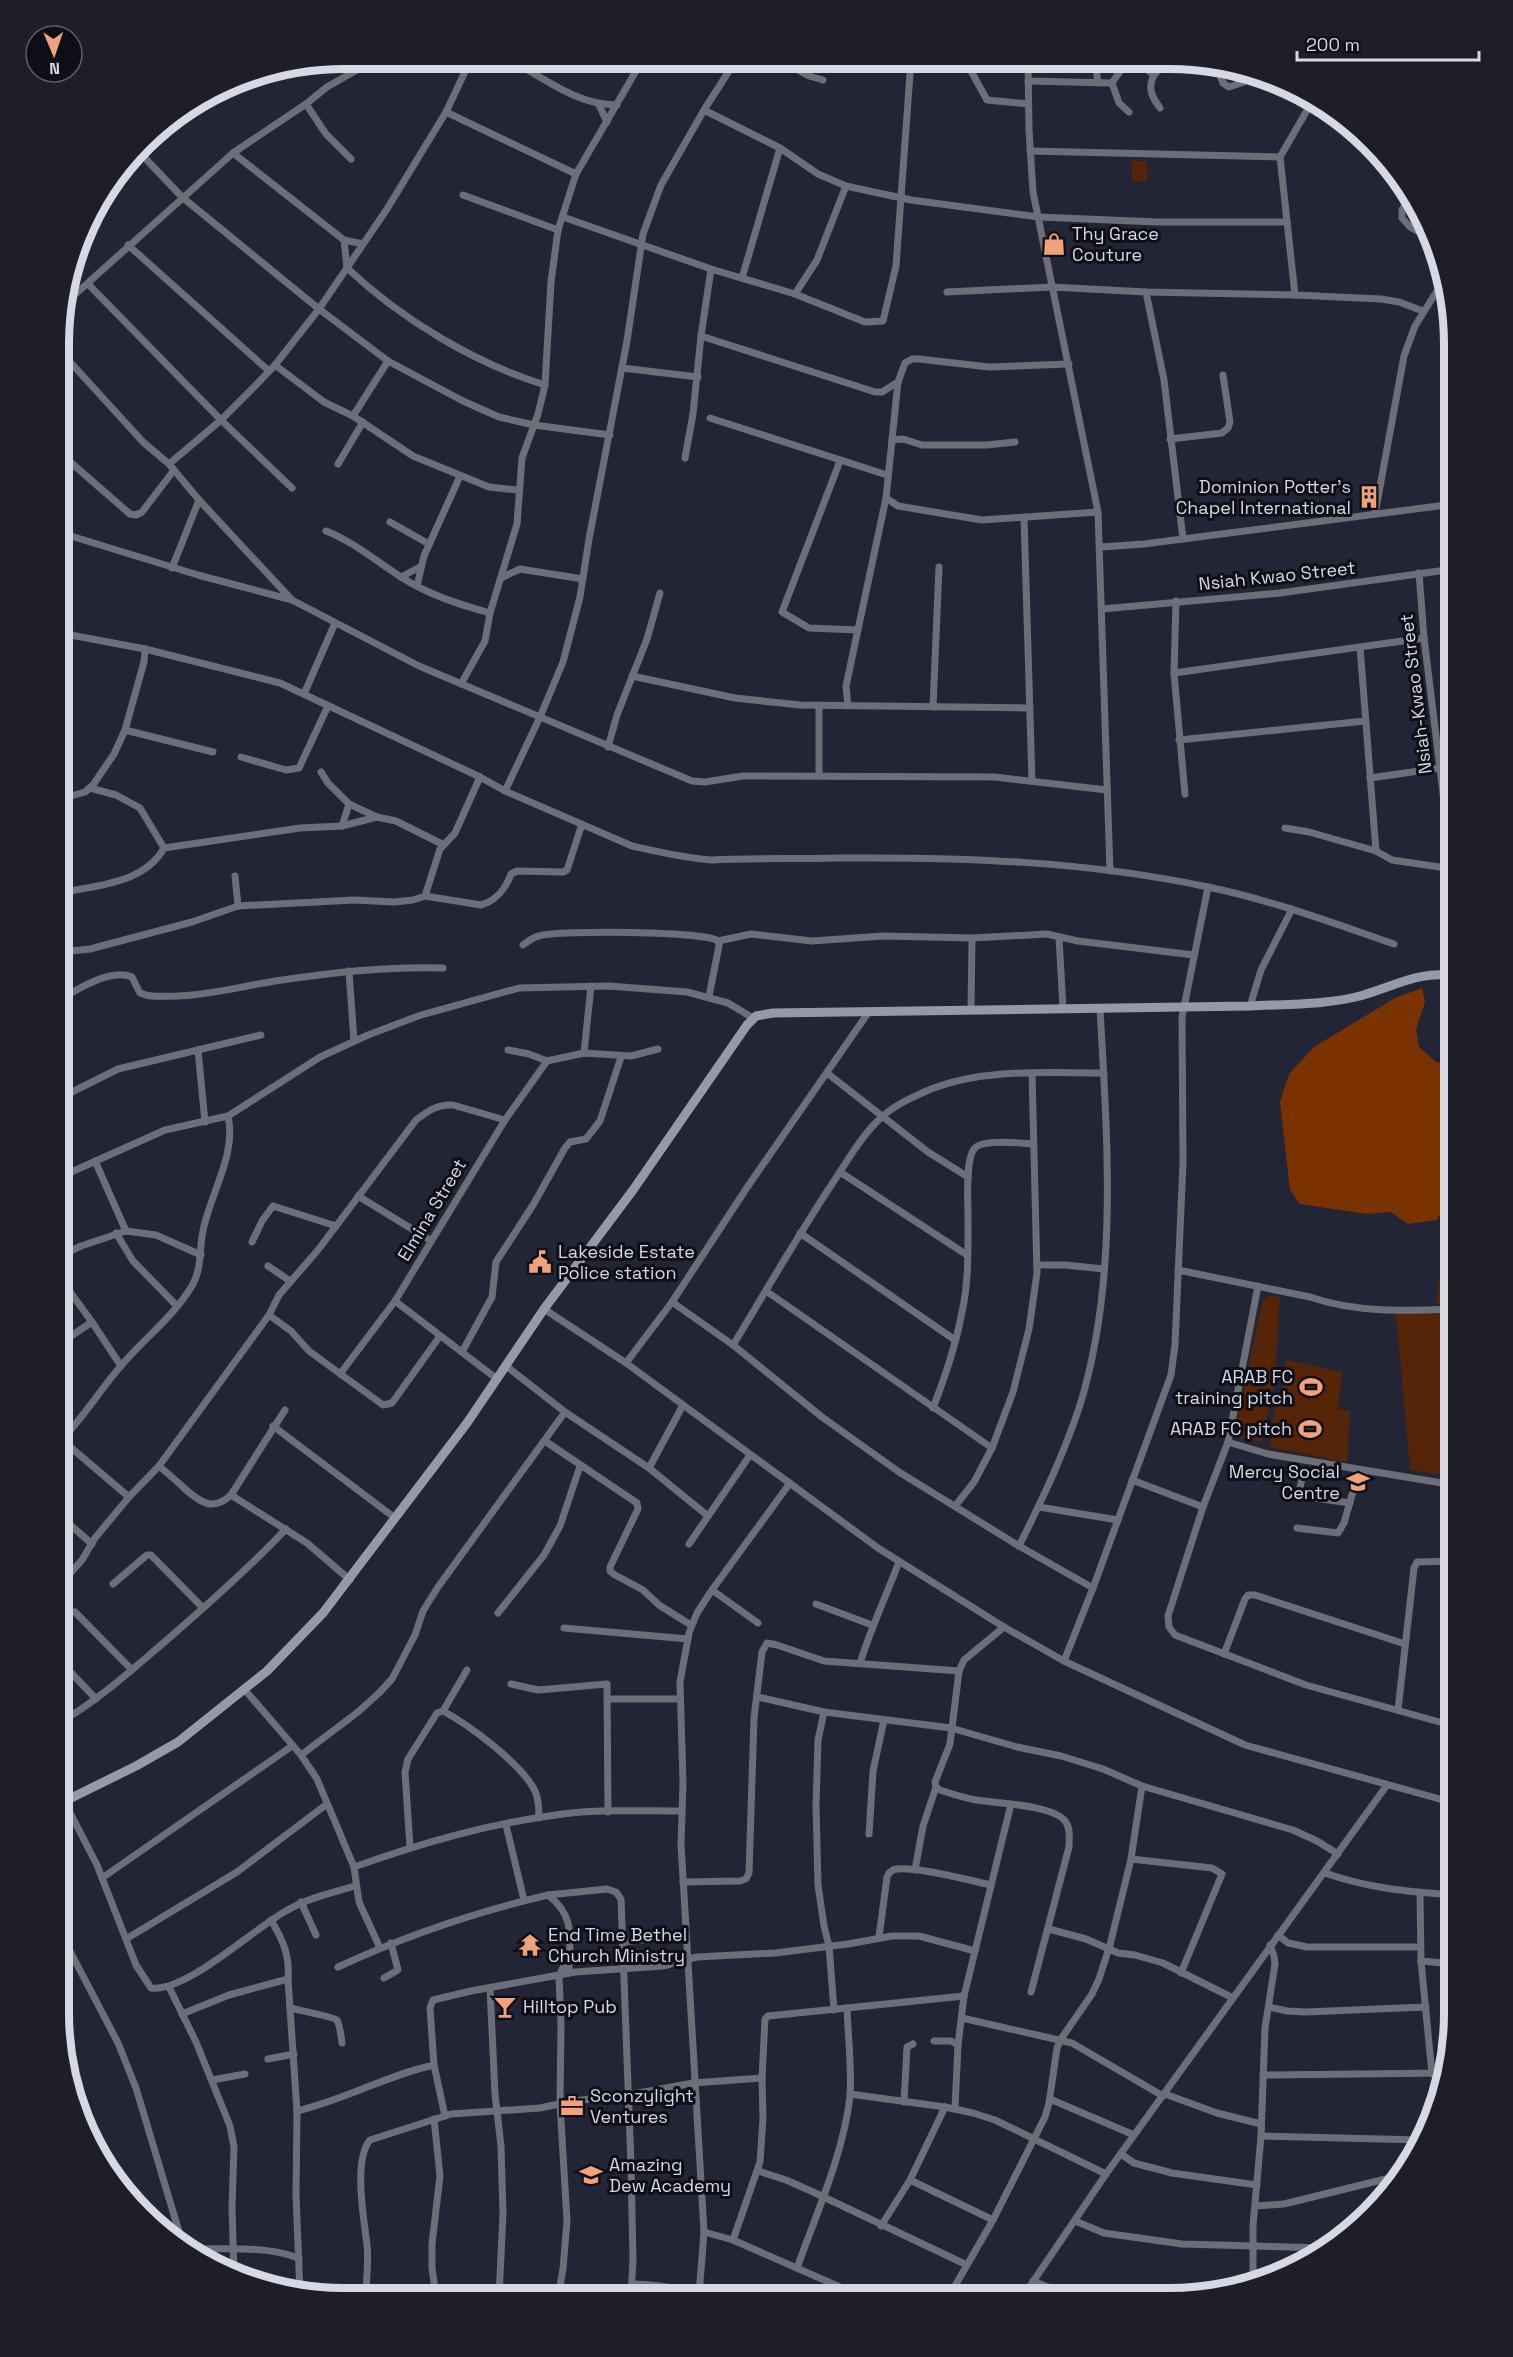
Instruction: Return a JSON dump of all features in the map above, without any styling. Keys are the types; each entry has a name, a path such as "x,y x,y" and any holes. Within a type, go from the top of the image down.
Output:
{"street":[{"path":"73,298 128,245 233,153 356,69"},
{"path":"169,464 221,420 275,365 319,309 387,208 446,112 466,69"},
{"path":"461,684 485,641 490,613 517,524 522,458 545,385 551,282 558,230 576,174 637,69"},
{"path":"505,791 563,662 580,597 597,494 622,368 640,244 661,186 730,69"},
{"path":"796,69 823,80"},
{"path":"563,217 711,269 795,294 865,322 883,321 896,266 910,69"},
{"path":"970,69 987,99 1028,104"},
{"path":"1028,69 1030,151 1034,192 1098,512 1101,547 1110,871"},
{"path":"1096,69 1098,83"},
{"path":"1112,82 1121,69"},
{"path":"1146,69 1154,75"},
{"path":"1160,69 1154,75 1150,91 1160,108"},
{"path":"528,70 561,90 599,105 617,105"},
{"path":"1219,73 1223,82 1229,87 1244,82 1245,80"},
{"path":"1028,81 1112,82"},
{"path":"1112,82 1119,103 1129,112"},
{"path":"306,104 326,134 351,159"},
{"path":"599,105 607,122"},
{"path":"1295,295 1280,157 1309,107"},
{"path":"704,110 780,148 818,174 846,186 901,198 1039,217 1157,222 1287,222"},
{"path":"446,112 576,174"},
{"path":"742,278 780,148"},
{"path":"1030,151 1280,157"},
{"path":"233,153 344,240 363,244"},
{"path":"144,156 182,197 319,309 388,361 482,410 513,421 610,435"},
{"path":"795,294 817,260 846,186"},
{"path":"463,195 558,230"},
{"path":"1405,204 1402,210 1402,218 1410,227 1420,233"},
{"path":"344,240 347,268 359,280 433,334 468,353 545,385"},
{"path":"128,245 269,371"},
{"path":"685,458 698,377 701,336 711,269"},
{"path":"89,285 221,420 292,488"},
{"path":"947,292 1052,287 1146,292 1295,295 1381,299 1400,302 1423,311"},
{"path":"1375,514 1404,356 1415,326 1439,288"},
{"path":"1146,292 1164,380 1183,539"},
{"path":"701,336 875,392 882,392 898,382"},
{"path":"848,706 846,686 886,498 898,382 900,371 905,363 912,359 989,367 1069,364"},
{"path":"69,361 144,442 169,464 199,500 292,600"},
{"path":"353,416 388,361"},
{"path":"275,365 324,402 363,422 402,450 489,487 518,490"},
{"path":"622,368 698,377"},
{"path":"1170,439 1222,433 1228,428 1230,422 1223,375"},
{"path":"710,418 887,475"},
{"path":"338,464 363,422"},
{"path":"892,440 903,439 922,445 937,443 987,445 1015,442"},
{"path":"840,460 782,612 809,628 858,630"},
{"path":"69,461 119,506 130,514 136,515 142,512 174,470"},
{"path":"417,586 420,567 460,476"},
{"path":"886,498 898,506 966,519 1098,512"},
{"path":"172,567 199,500"},
{"path":"1101,547 1183,539 1444,505"},
{"path":"1024,517 1032,781"},
{"path":"390,522 429,544"},
{"path":"326,531 345,539 401,577 441,599 490,613"},
{"path":"69,535 292,600 419,666 692,781 705,782 743,776 995,777 1107,790"},
{"path":"401,577 420,567"},
{"path":"933,707 939,567"},
{"path":"501,578 520,569 583,579"},
{"name":"Nsiah Kwao Street","path":"1102,609 1280,593 1444,570"},
{"name":"Nsiah-Kwao Street","path":"1419,573 1424,638 1444,799"},
{"path":"608,747 617,715 647,639 660,593"},
{"path":"1176,601 1174,673 1185,794"},
{"path":"304,694 335,623"},
{"path":"69,634 252,675 304,694 505,791 632,846 683,858 702,860 951,858 1000,860 1110,871 1208,887 1292,909 1394,944"},
{"path":"1174,673 1424,638"},
{"path":"1360,647 1376,851"},
{"path":"69,796 85,792 90,788 114,754 125,730 146,650"},
{"path":"632,676 735,698 819,705 1029,708"},
{"path":"819,705 819,776"},
{"path":"241,757 286,770 299,768 328,706"},
{"path":"1179,740 1365,721"},
{"path":"125,730 213,752"},
{"path":"1370,778 1440,768"},
{"path":"321,772 328,783 349,804 377,818 396,821 444,845"},
{"path":"425,896 435,861 444,845 455,833 480,777"},
{"path":"90,788 116,795 140,808 164,848"},
{"path":"342,826 349,804"},
{"path":"164,848 300,828 342,826 377,818"},
{"path":"69,950 98,947 192,922 238,906 354,900 394,902 425,896 481,905 500,894 507,886 511,874 517,871 563,872 567,870 582,824"},
{"path":"1285,828 1309,832 1376,851 1392,860 1444,868"},
{"path":"69,891 142,872 159,857 164,848"},
{"path":"235,876 238,906"},
{"path":"1064,1661 1171,1375 1175,1345 1183,1163 1182,1034 1184,1005 1208,887"},
{"path":"1250,1006 1262,970 1292,909"},
{"path":"523,945 538,936 600,932 687,934 714,938 718,941 751,934 812,941 883,936 972,938 1040,934 1078,941 1194,955"},
{"path":"1059,937 1063,1009"},
{"path":"971,1010 972,938"},
{"path":"709,996 718,941"},
{"path":"69,995 88,983 122,975 132,977 138,991 152,997 219,993 269,982 349,971 443,968"},
{"path":"349,971 354,1041"},
{"path":"69,1799 136,1767 178,1742 245,1690 284,1654 350,1580 449,1448 544,1309 633,1190 753,1018 773,1013 868,1013 1184,1005 1250,1006 1323,1002 1360,996 1419,975 1444,974"},
{"path":"584,1053 591,986"},
{"path":"69,1173 165,1130 228,1116 321,1057 354,1041 421,1016 519,988 591,986 646,988 709,996 728,1003 753,1018"},
{"path":"1019,1546 1061,1461 1080,1403 1095,1343 1107,1244 1104,1073 1100,1008"},
{"path":"626,1363 672,1302 747,1186 868,1013"},
{"path":"69,1094 118,1069 261,1035"},
{"path":"508,1050 529,1054 547,1061 584,1053 621,1057 658,1049"},
{"path":"198,1050 205,1122"},
{"path":"462,1352 492,1297 496,1262 538,1197 565,1148 570,1142 586,1139 600,1122 621,1057"},
{"name":"Elmina Street","path":"340,1374 395,1301 505,1120 547,1061"},
{"path":"827,1073 928,1152 969,1177"},
{"path":"732,1345 840,1172 883,1116 905,1102 941,1086 986,1076 1032,1073 1104,1073"},
{"path":"956,1505 970,1488 992,1448 1013,1392 1029,1329 1037,1265 1032,1073"},
{"path":"69,1575 129,1497 159,1466 269,1315 279,1295 336,1226 416,1120 435,1107 453,1105 505,1120"},
{"path":"69,1431 121,1366 177,1306 197,1275 203,1229 226,1156 231,1132 228,1116"},
{"path":"933,1408 945,1377 963,1311 972,1152 976,1147 1000,1142 1034,1144"},
{"path":"95,1161 126,1231"},
{"path":"840,1172 967,1255"},
{"path":"357,1196 430,1240"},
{"path":"252,1242 262,1221 273,1206 336,1226"},
{"path":"69,1252 126,1231 156,1235 201,1255"},
{"path":"116,1233 133,1261 177,1306"},
{"path":"800,1233 955,1340"},
{"path":"1037,1265 1104,1269"},
{"path":"268,1266 290,1281"},
{"path":"1178,1270 1310,1297 1327,1303 1386,1311 1444,1309"},
{"path":"1258,1286 1228,1442 1203,1507 1168,1616 1169,1627 1175,1635 1306,1685 1444,1723"},
{"path":"69,1290 121,1366"},
{"path":"766,1291 992,1448"},
{"path":"395,1301 497,1379"},
{"path":"672,1302 732,1345 822,1417 907,1477 940,1498 956,1505 1019,1546 1093,1588"},
{"path":"544,1309 626,1363 682,1407 899,1562 1064,1661 1245,1745 1444,1800"},
{"path":"269,1315 291,1331 309,1351 383,1405 392,1403 440,1336"},
{"path":"69,1337 92,1322"},
{"path":"506,1366 566,1412 649,1468 708,1516"},
{"path":"649,1468 682,1407"},
{"path":"159,1466 202,1503 212,1505 220,1503 231,1495 285,1410"},
{"path":"301,1755 358,1712 392,1679 415,1635 423,1611 438,1587 566,1412"},
{"path":"273,1426 395,1518"},
{"path":"545,1441 635,1501 638,1506 610,1567 612,1574 643,1590 659,1605 691,1625"},
{"path":"1228,1442 1268,1454 1444,1483"},
{"path":"69,1448 129,1497"},
{"path":"689,1544 750,1455"},
{"path":"498,1613 544,1555 560,1527 580,1466"},
{"path":"1297,1528 1338,1533 1344,1523 1359,1470"},
{"path":"1303,1474 1300,1496 1350,1503"},
{"path":"1132,1480 1203,1507"},
{"path":"702,2288 704,2232 697,2106 693,2083 681,1844 680,1682 691,1625 712,1590 790,1483"},
{"path":"231,1495 325,1556 350,1580"},
{"path":"1039,1507 1118,1520"},
{"path":"69,1524 92,1544"},
{"path":"69,1716 96,1699 132,1670 260,1556 286,1529"},
{"path":"113,1584 147,1555 151,1555 203,1608"},
{"path":"1398,1710 1414,1568 1417,1562 1444,1560"},
{"path":"860,1664 872,1625 899,1562"},
{"path":"712,1590 758,1623"},
{"path":"1224,1653 1245,1599 1248,1595 1255,1594 1405,1644"},
{"path":"816,1604 872,1625"},
{"path":"75,1612 132,1670"},
{"path":"915,1870 923,1826 936,1787 935,1782 950,1744 958,1671 964,1660 1004,1627"},
{"path":"564,1628 688,1639"},
{"path":"684,1882 746,1879 752,1743 762,1652 767,1644 777,1645 824,1661 958,1671"},
{"path":"410,1847 405,1787 408,1759 438,1713 443,1711 467,1670"},
{"path":"69,1671 96,1699"},
{"path":"511,1684 538,1690 607,1684 608,1812"},
{"path":"245,1690 301,1755 317,1779 354,1867 355,1886 366,1919 380,1948"},
{"path":"758,1697 824,1712 951,1728 1008,1745 1060,1756 1142,1786 1293,1830 1317,1840 1338,1854"},
{"path":"608,1699 680,1699"},
{"path":"443,1711 509,1758 533,1788 539,1806 539,1818"},
{"path":"824,1712 818,1740 818,1885 829,1946 834,2010"},
{"path":"869,1834 873,1771 884,1720"},
{"path":"102,1878 292,1746"},
{"path":"1029,2288 1106,2174 1387,1785"},
{"path":"954,2288 993,2220 1045,2117 1050,2099 1057,2048 1061,2039 1100,1979 1131,1859 1142,1786"},
{"path":"936,1787 958,1796 1011,1804 1058,1815 1065,1821 1069,1831 1069,1847 1031,1992"},
{"path":"126,1939 237,1872 327,1803"},
{"path":"955,2108 958,2045 964,1996 1011,1804"},
{"path":"354,1867 410,1847 482,1828 539,1818 563,1814 682,1811"},
{"path":"69,1815 102,1878 136,1965 151,1988 169,1988 214,1961 271,1920 301,1902 355,1886"},
{"path":"506,1825 524,1900"},
{"path":"1131,1859 1212,1868 1222,1874 1181,1973"},
{"path":"879,1937 890,1872 895,1869 915,1870 991,1885"},
{"path":"1325,1873 1354,1883 1444,1894"},
{"path":"338,1967 391,1942 524,1900 548,1895 607,1889 616,1893 621,1899 632,2288"},
{"path":"1420,1893 1420,1947 1432,2073"},
{"path":"548,1895 563,1909 568,1919 569,1973"},
{"path":"301,1902 316,1935"},
{"path":"271,1920 288,1952 297,2111 300,2285"},
{"path":"1049,1929 1086,1939 1108,1949 1163,1963 1233,1998"},
{"path":"1278,1935 1288,1943 1307,1947 1420,1947"},
{"path":"445,2116 434,2065 431,2002 446,1996 569,1973 663,1966 711,1956 775,1953 879,1937 919,1936 975,1951"},
{"path":"622,1941 660,1938"},
{"path":"384,1978 398,1970 391,1942"},
{"path":"1253,2274 1253,2226 1261,2136 1265,2028 1275,1960 1270,1945"},
{"path":"69,1949 99,2005 136,2088 179,2233"},
{"path":"560,2288 567,2221 560,2103 559,1976 569,1955"},
{"path":"1421,1960 1444,1963"},
{"path":"182,2014 256,1986 288,1979"},
{"path":"169,1988 212,2080 230,2126 234,2147 234,2265"},
{"path":"490,1988 496,2111 501,2146 503,2213 499,2288"},
{"path":"733,2240 758,2171 763,2119 762,2078 765,2019 768,2016 964,1996"},
{"path":"1269,2007 1305,2012 1426,2007"},
{"path":"290,2008 334,2017 338,2020 342,2043"},
{"path":"797,2268 841,2135 850,2094 847,2008"},
{"path":"962,2018 1061,2039 1164,2095 1217,2113 1261,2124"},
{"path":"934,2041 951,2042 958,2045"},
{"path":"904,2102 908,2047 913,2044"},
{"path":"268,2059 294,2054"},
{"path":"297,2111 339,2099 389,2078 434,2065"},
{"path":"1263,2075 1438,2073"},
{"path":"212,2080 245,2074"},
{"path":"366,2288 367,2254 361,2197 364,2147 370,2140 445,2116 540,2108 693,2083 762,2078"},
{"path":"850,2094 945,2106 995,2120 1106,2174"},
{"path":"1050,2099 1134,2135"},
{"path":"881,2226 910,2180 945,2106"},
{"path":"434,2119 440,2176 432,2244 435,2288"},
{"path":"1261,2136 1413,2140"},
{"path":"1121,2154 1143,2166 1172,2173 1257,2184"},
{"path":"758,2171 786,2180 967,2265"},
{"path":"1256,2206 1284,2204 1388,2178"},
{"path":"910,2180 993,2220"},
{"path":"1074,2221 1104,2233 1182,2244 1312,2248"},
{"path":"704,2232 733,2240 839,2288"},
{"path":"288,2253 298,2240"},
{"path":"203,2249 288,2253 299,2259"},
{"path":"1034,2281 1052,2288"},
{"path":"632,2284 655,2284 676,2288"}],"shaded area":[{"path":"1132,161 1147,161 1147,181 1132,181"},
{"path":"1422,988 1425,1002 1416,1030 1419,1047 1436,1062 1444,1064 1444,1209 1437,1220 1408,1224 1391,1212 1367,1214 1300,1204 1290,1190 1280,1102 1289,1074 1314,1047 1395,998"},
{"path":"1444,1243 1444,1304 1436,1304"},
{"path":"1269,1295 1280,1297 1275,1377 1262,1442 1238,1438 1235,1431 1259,1316 1263,1301"},
{"path":"1396,1313 1444,1314 1444,1475 1410,1470"},
{"name":"ARAB FC pitch","path":"1286,1360 1342,1372 1338,1409 1350,1411 1347,1462 1270,1447 1275,1402 1281,1403"}],"place":[{"name":"Thy Grace Couture","path":"1054,244"},
{"name":"Dominion Potter's Chapel International","path":"1369,497"},
{"name":"Lakeside Estate Police station","path":"540,1262"},
{"name":"ARAB FC training pitch","path":"1311,1387"},
{"name":"ARAB FC pitch","path":"1310,1429"},
{"name":"Mercy Social Centre","path":"1358,1482"},
{"name":"End Time Bethel Church Ministry","path":"530,1945"},
{"name":"Hilltop Pub","path":"505,2007"},
{"name":"Sconzylight Ventures","path":"572,2106"},
{"name":"Amazing Dew Academy","path":"591,2175"}]}
